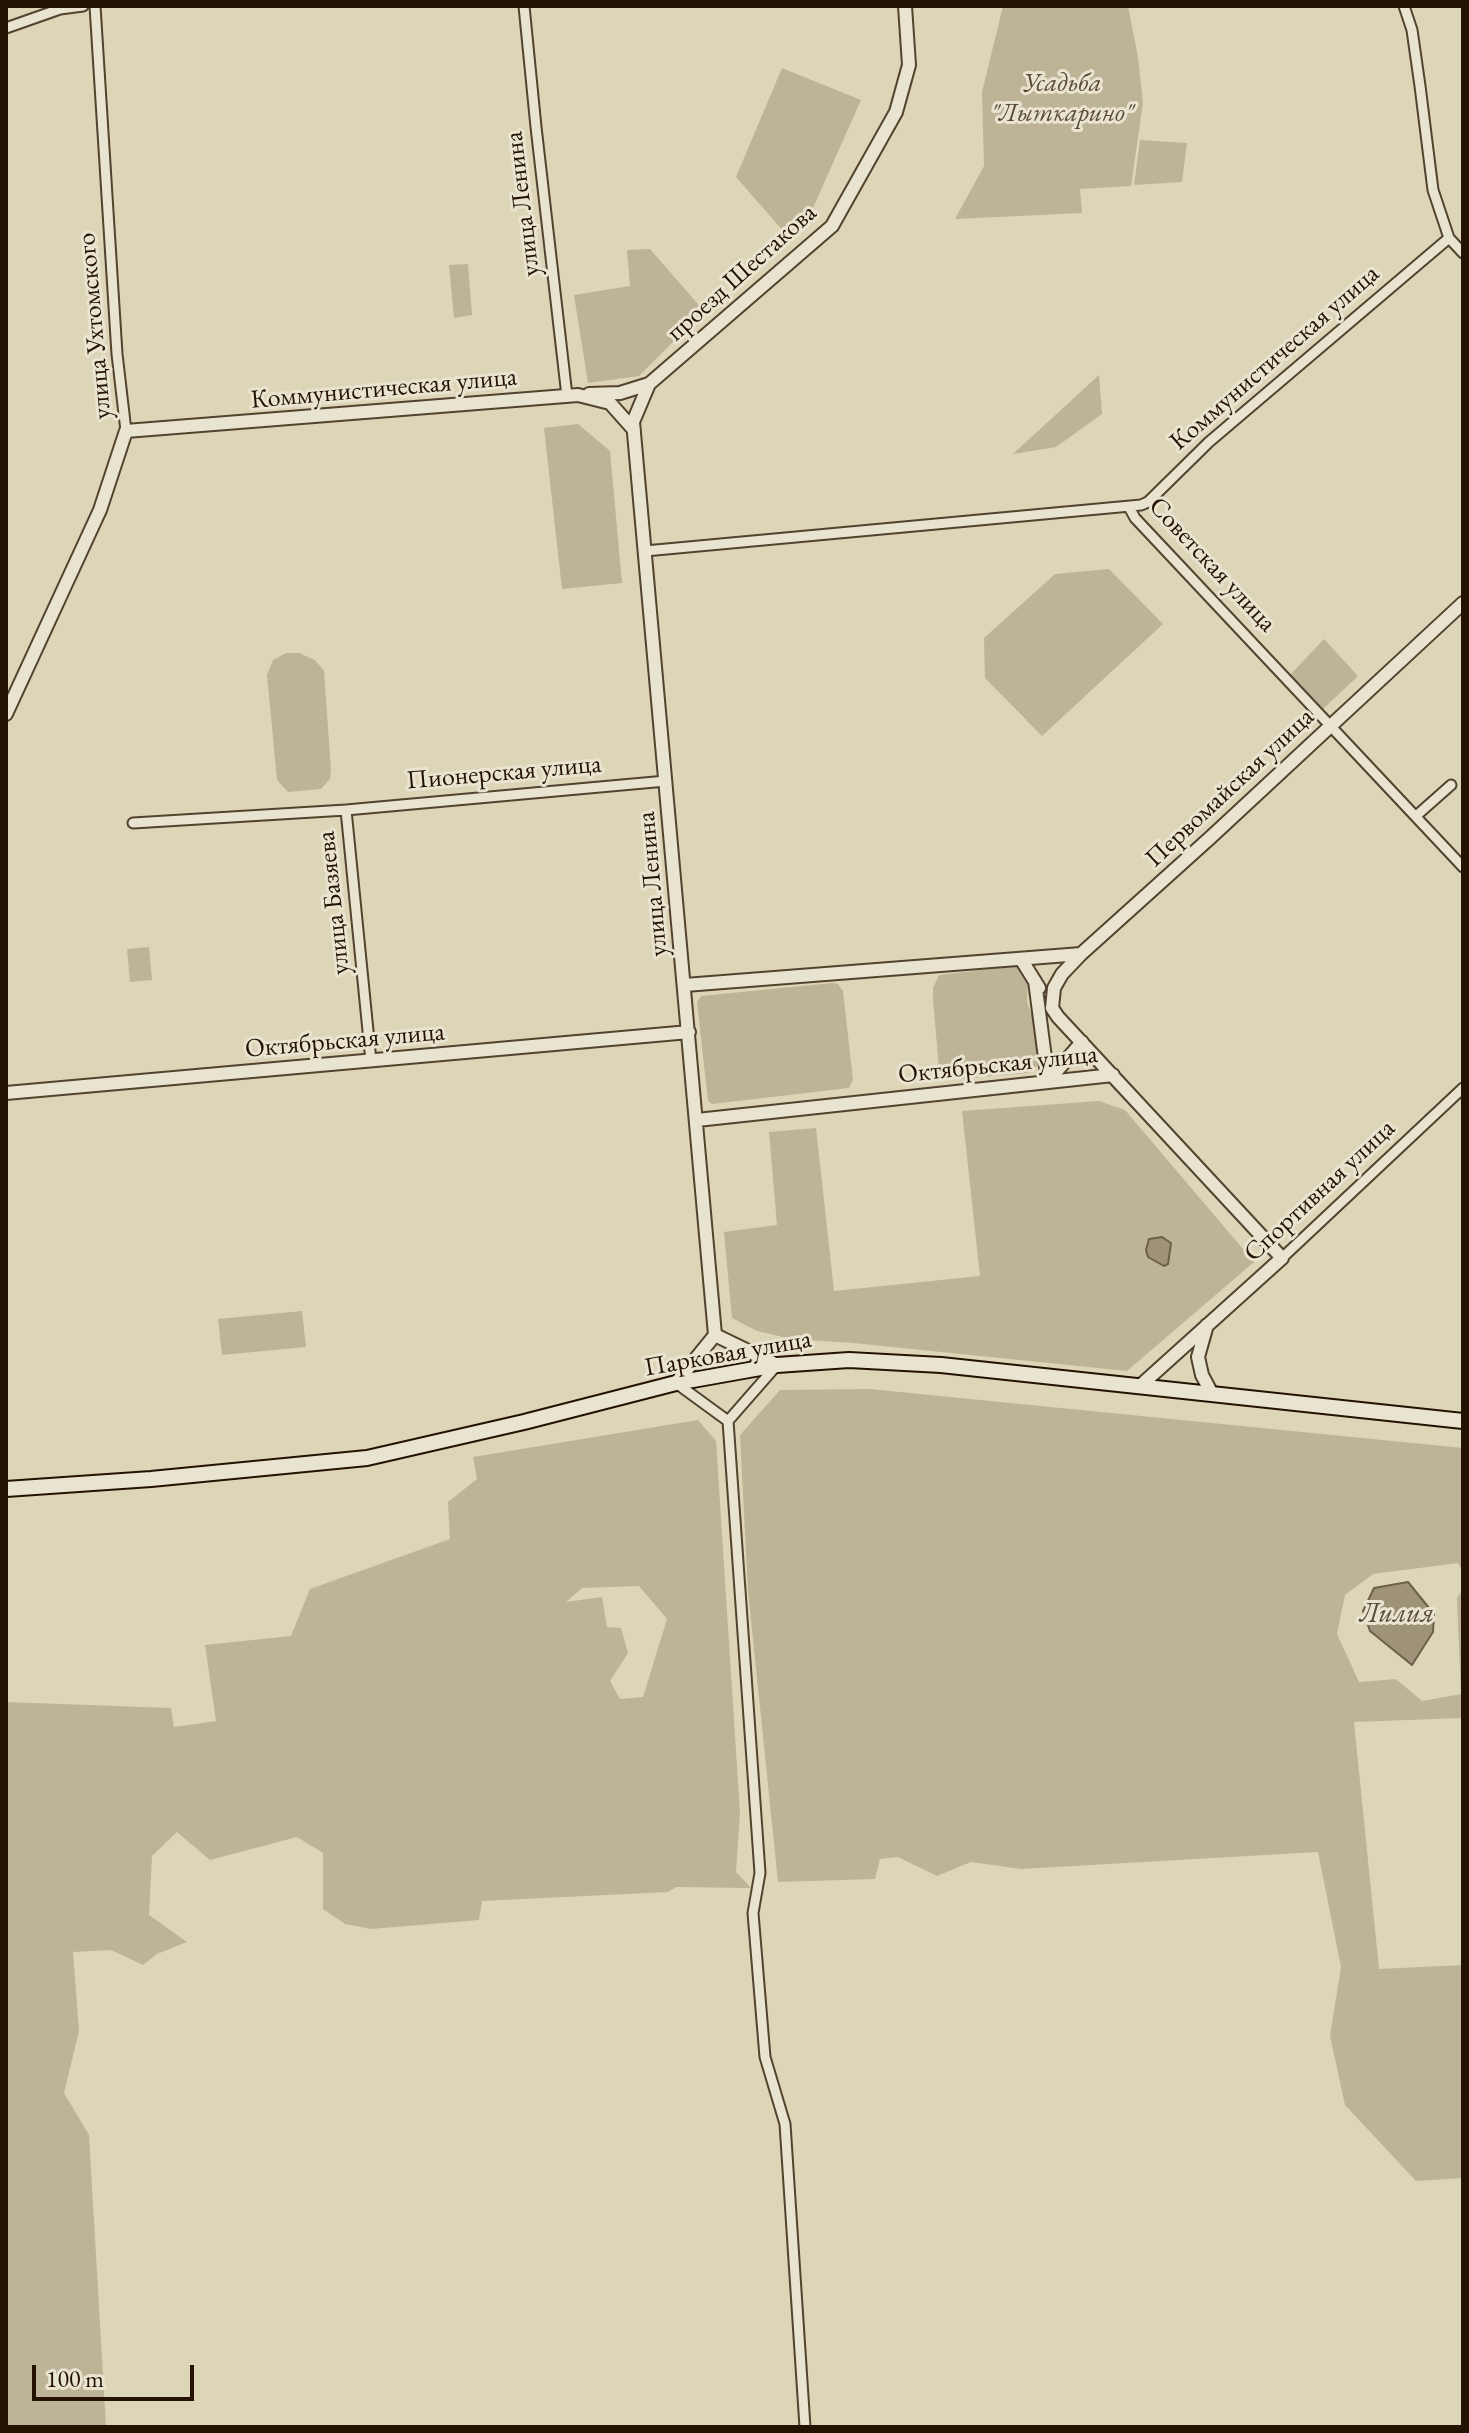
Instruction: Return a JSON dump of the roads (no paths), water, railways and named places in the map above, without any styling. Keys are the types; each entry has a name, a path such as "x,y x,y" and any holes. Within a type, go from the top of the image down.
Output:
{"main road":[{"name":"Парковая улица","path":"6,1489 151,1479 367,1458 676,1383 777,1365 862,1360 941,1365 1463,1421"}],"street":[{"path":"6,28 60,9 83,6"},
{"name":"улица Ухтомского","path":"6,714 100,510 126,431 117,354 95,6"},
{"name":"улица Ленина","path":"524,6 573,396"},
{"name":"проезд Шестакова","path":"634,430 633,422 649,384 832,226 896,112 909,65 905,6"},
{"path":"1404,6 1412,30 1433,190 1449,238 1463,253"},
{"name":"Коммунистическая улица","path":"1129,507 1148,502 1209,442 1449,238"},
{"path":"573,396 620,393 649,384"},
{"name":"Коммунистическая улица","path":"126,431 573,396 610,403 634,430"},
{"name":"улица Ленина","path":"634,430 715,1335"},
{"name":"Советская улица","path":"645,551 1129,507 1135,518 1463,867"},
{"name":"Первомайская улица","path":"1055,1012 1054,988 1081,954 1463,603"},
{"name":"Пионерская улица","path":"346,810 666,781"},
{"path":"1416,816 1451,785"},
{"name":"улица Базяева","path":"133,823 346,810 371,1061"},
{"path":"685,985 1081,954"},
{"path":"1021,959 1055,1012 1282,1258"},
{"path":"1035,981 1048,1081"},
{"name":"Октябрьская улица","path":"6,1093 689,1032"},
{"path":"1048,1081 1082,1042"},
{"name":"Октябрьская улица","path":"697,1120 1113,1075"},
{"name":"Спортивная улица","path":"1140,1386 1463,1088"},
{"path":"1207,1325 1198,1357 1202,1375 1212,1394"},
{"path":"728,1421 676,1383 715,1335 777,1365 728,1421 760,1873 753,1913 765,2057 785,2124 805,2427"}],"water":[{"path":"1162,1237 1171,1243 1168,1264 1164,1266 1148,1257 1146,1250 1149,1239"},
{"name":"Лилия","path":"1408,1582 1434,1614 1433,1632 1412,1665 1370,1631 1363,1611 1374,1588"}],"park label":[{"name":"Усадьба \"Лыткарино\"","path":"1062,99"}]}
